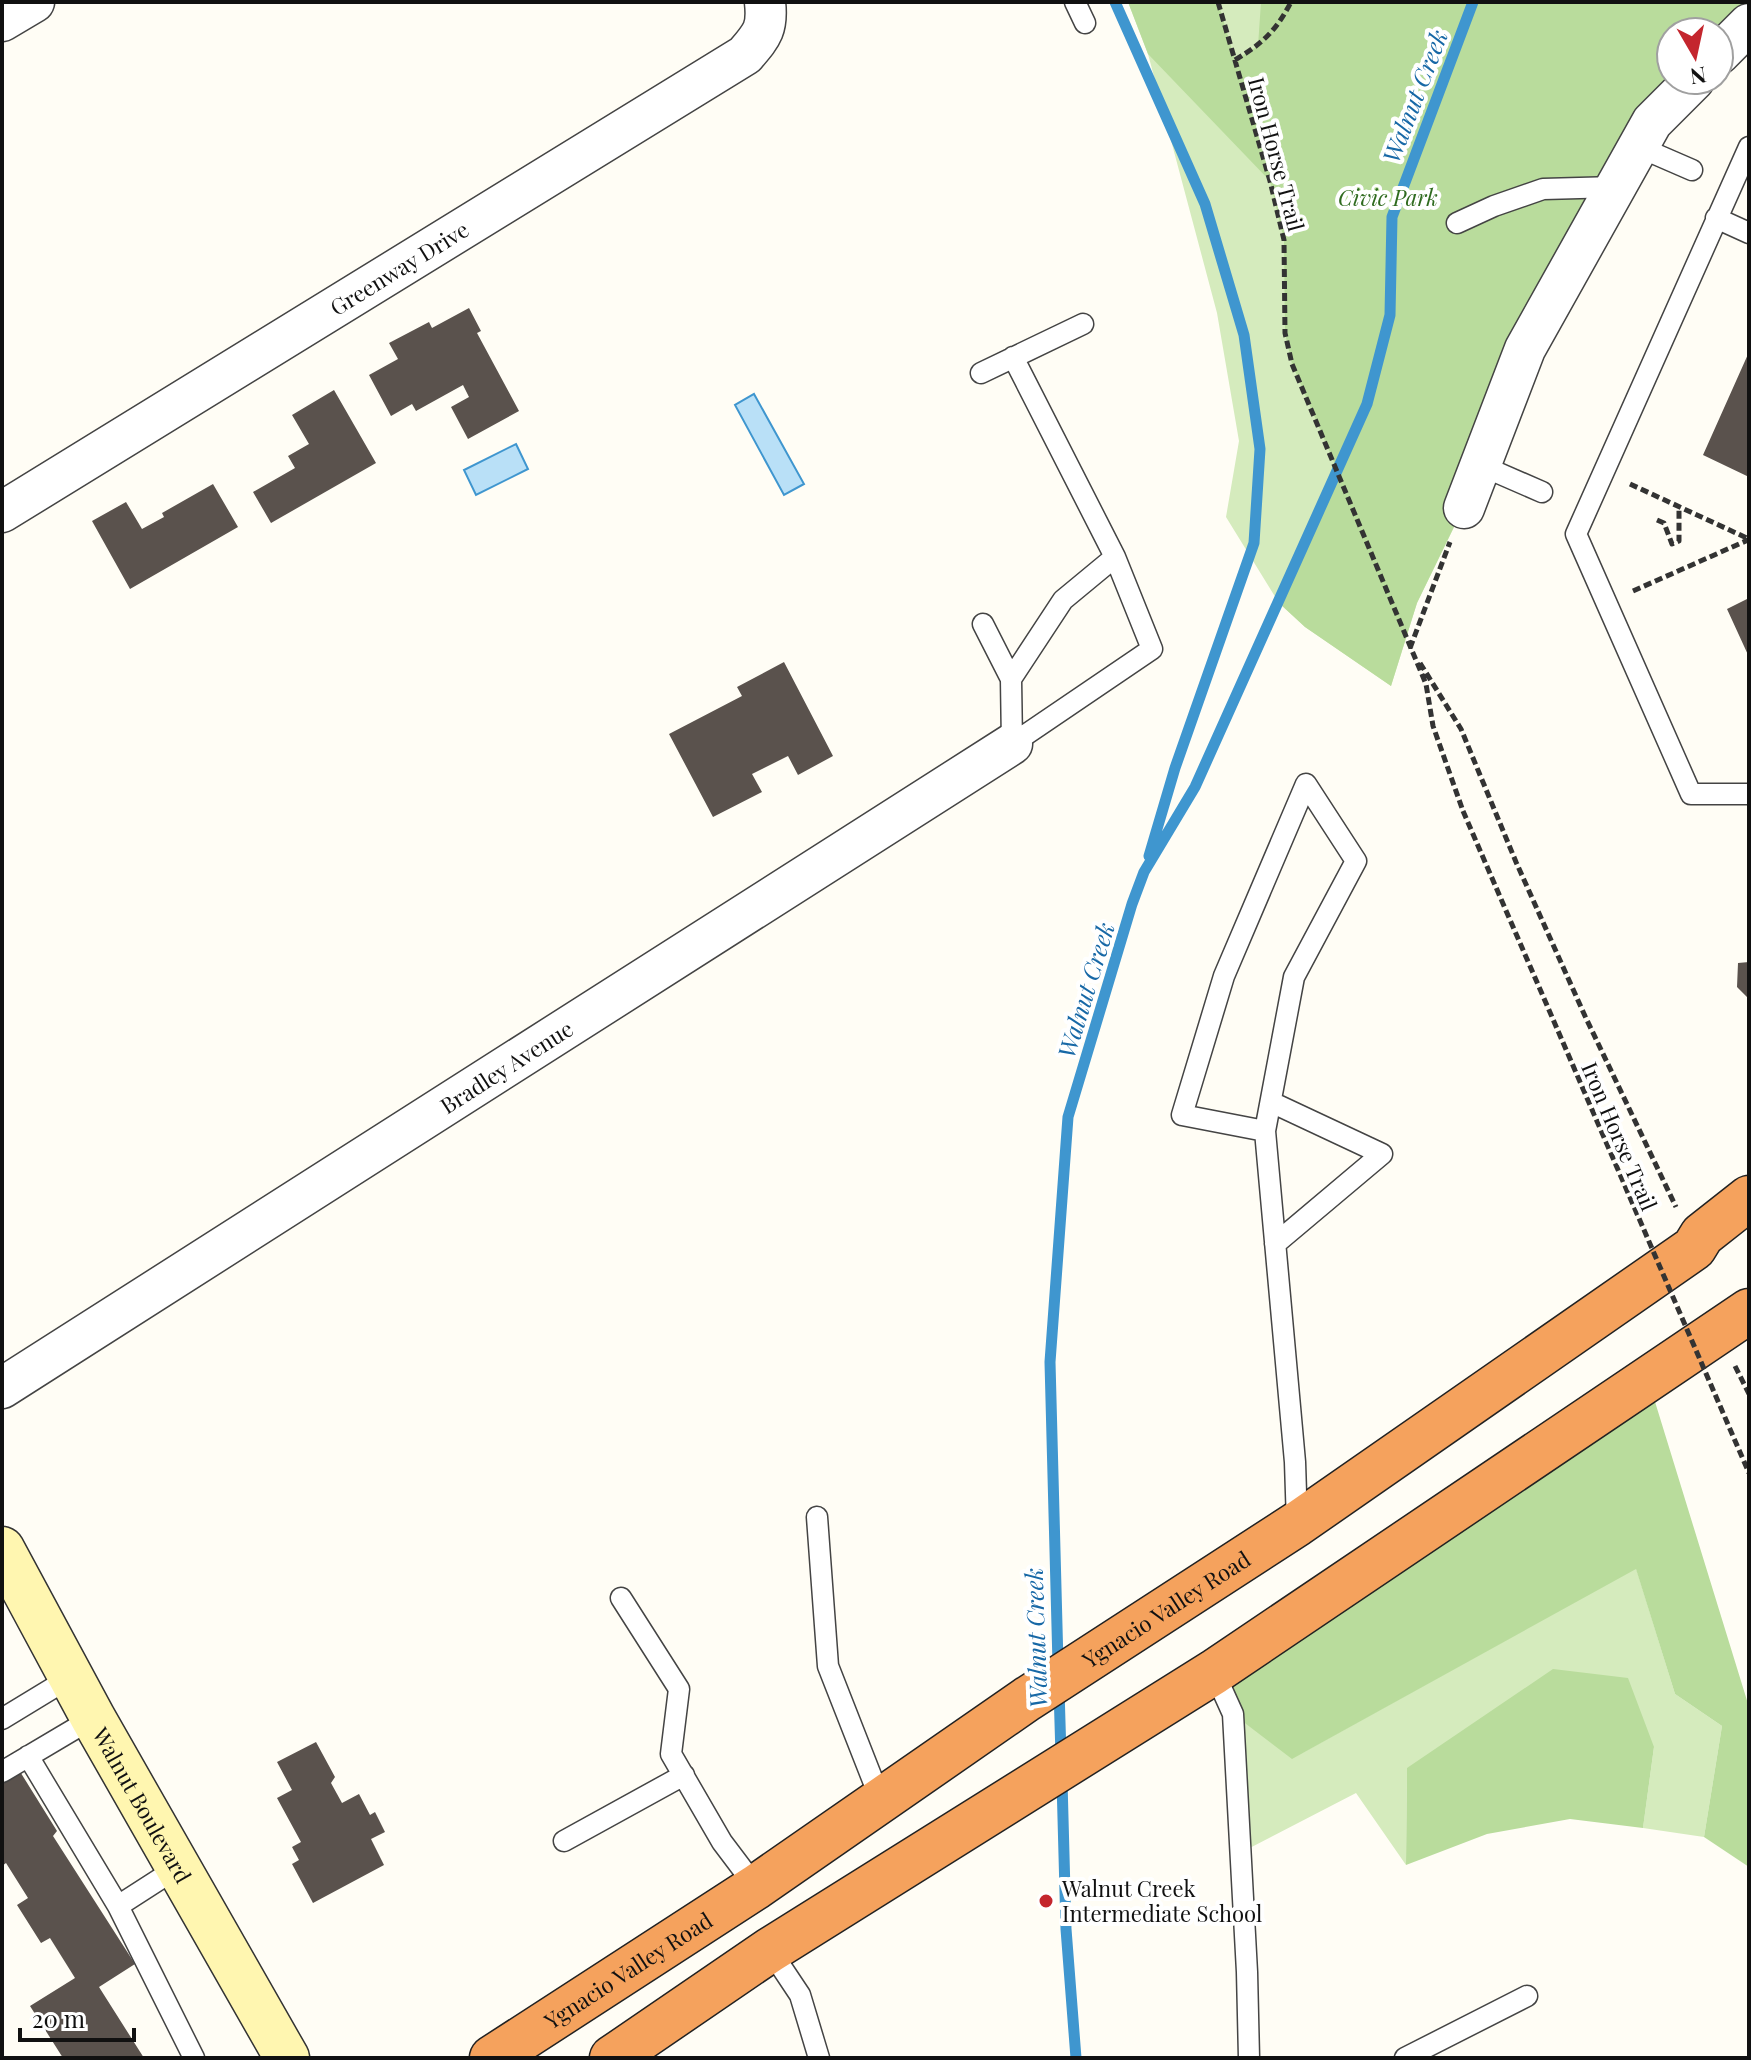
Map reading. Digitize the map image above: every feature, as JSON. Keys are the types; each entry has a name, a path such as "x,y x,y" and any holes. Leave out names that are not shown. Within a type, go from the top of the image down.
{"highway":[{"name":"Ygnacio Valley Road","path":"492,2058 756,1887 1027,1699 1297,1524 1694,1248 1702,1235 1749,1198"},
{"path":"612,2058 770,1950 1214,1672 1749,1311"}],"street":[{"path":"2,21 34,2"},
{"name":"Greenway Drive","path":"2,512 745,55 761,36 767,20 765,2"},
{"path":"1464,508 1525,349 1652,122 1678,96"},
{"name":"Bradley Avenue","path":"2,1388 1012,744"},
{"name":"Walnut Boulevard","path":"2,1549 93,1718 287,2058"}],"lane":[{"path":"1075,2 1085,23"},
{"path":"1639,147 1692,170"},
{"path":"1749,147 1576,534 1691,794 1749,794"},
{"path":"1457,223 1543,189 1616,187"},
{"path":"1716,218 1749,233"},
{"path":"981,373 1083,324"},
{"path":"1012,744 1152,649 1115,557 1013,357"},
{"path":"1480,465 1542,492"},
{"path":"1011,679 1063,600 1115,557"},
{"path":"983,624 1011,679 1012,744"},
{"path":"1265,1131 1182,1115 1224,976 1306,784 1356,861 1294,977 1265,1131 1295,1462 1297,1524"},
{"path":"1271,1102 1382,1154 1275,1244"},
{"path":"817,1517 828,1666 881,1801"},
{"path":"621,1598 679,1689 671,1754 722,1842 756,1887"},
{"path":"1214,1672 1233,1714 1249,2058"},
{"path":"2,1719 71,1677"},
{"path":"2,1772 93,1718"},
{"path":"28,1756 118,1906 194,2058"},
{"path":"564,1841 684,1775"},
{"path":"118,1906 177,1868"},
{"path":"770,1950 800,1995 819,2058"},
{"path":"1405,2058 1527,1996"}],"path":[{"name":"Iron Horse Trail","path":"1218,2 1284,240 1285,333 1292,364 1426,684 1433,726 1463,811 1749,1473"},
{"path":"1235,60 1258,46 1279,26 1291,2"},
{"path":"1604,472 1749,539"},
{"path":"1657,520 1664,523 1672,544 1679,541 1679,507"},
{"path":"1464,508 1409,646 1461,729 1585,1016 1694,1248"},
{"path":"1606,603 1749,539"}],"green space":[{"name":"Civic Park","path":"1128,2 1749,2 1735,16 1655,16 1655,96 1657,96 1652,122 1417,603 1391,686 1305,627 1279,603 1226,517 1239,441 1217,313 1148,54"},
{"name":"Civic Park","path":"1128,2 1218,2 1235,60 1258,46 1261,2 1749,2 1749,24 1735,28 1735,16 1655,16 1655,96 1663,96 1417,603 1391,686 1305,627 1279,603 1340,476 1292,364 1285,333 1284,240 1270,181 1148,54"},
{"path":"1648,1379 1749,1707 1749,1867 1704,1837 1722,1726 1675,1694 1636,1569 1292,1759 1233,1714 1214,1672"},
{"path":"1636,1568 1675,1694 1722,1726 1704,1837 1643,1828 1654,1747 1407,1768 1406,1865 1356,1793 1240,1853 1233,1714 1302,1753"},
{"path":"1553,1669 1628,1678 1654,1747 1643,1828 1570,1819 1487,1834 1406,1865 1407,1768"}],"water":[{"path":"754,394 804,484 784,495 735,405"},
{"path":"516,444 528,469 476,495 464,470"}],"building":[{"path":"469,308 481,331 477,333 519,411 468,439 451,407 469,397 463,385 416,411 412,404 391,416 369,375 398,359 389,343 429,322 432,328"},
{"path":"1749,352 1749,477 1703,455"},
{"path":"334,390 376,463 271,523 253,492 295,468 288,456 309,444 292,415"},
{"path":"213,484 238,527 130,589 92,521 126,502 142,529 164,517 162,513"},
{"path":"1749,598 1749,657 1727,609"},
{"path":"784,662 833,756 798,775 788,756 752,774 762,792 713,817 669,734 742,696 737,687"},
{"path":"1749,962 1749,999 1737,987 1738,963"},
{"path":"316,1742 335,1777 331,1783 342,1803 359,1794 370,1815 375,1812 385,1832 371,1839 384,1865 313,1903 292,1864 299,1860 292,1847 301,1842 277,1798 292,1790 277,1762"},
{"path":"19,1770 57,1831 53,1836 135,1964 99,1987 144,2058 63,2058 30,2006 75,1978 50,1938 41,1943 17,1905 28,1898 6,1863 2,1866 2,1780"}],"waterway":[{"path":"1115,2 1205,204 1244,335 1260,449 1254,543 1175,768 1149,856"},
{"name":"Walnut Creek","path":"1058,1664 1050,1362 1068,1117 1144,872 1195,787 1367,404 1390,315 1392,217 1473,2"},
{"name":"Walnut Creek","path":"1059,1689 1061,1756"},
{"name":"Walnut Creek","path":"1062,1781 1066,1929 1076,2058"}],"place":[{"name":"Walnut Creek Intermediate School","path":"1046,1901"}]}
